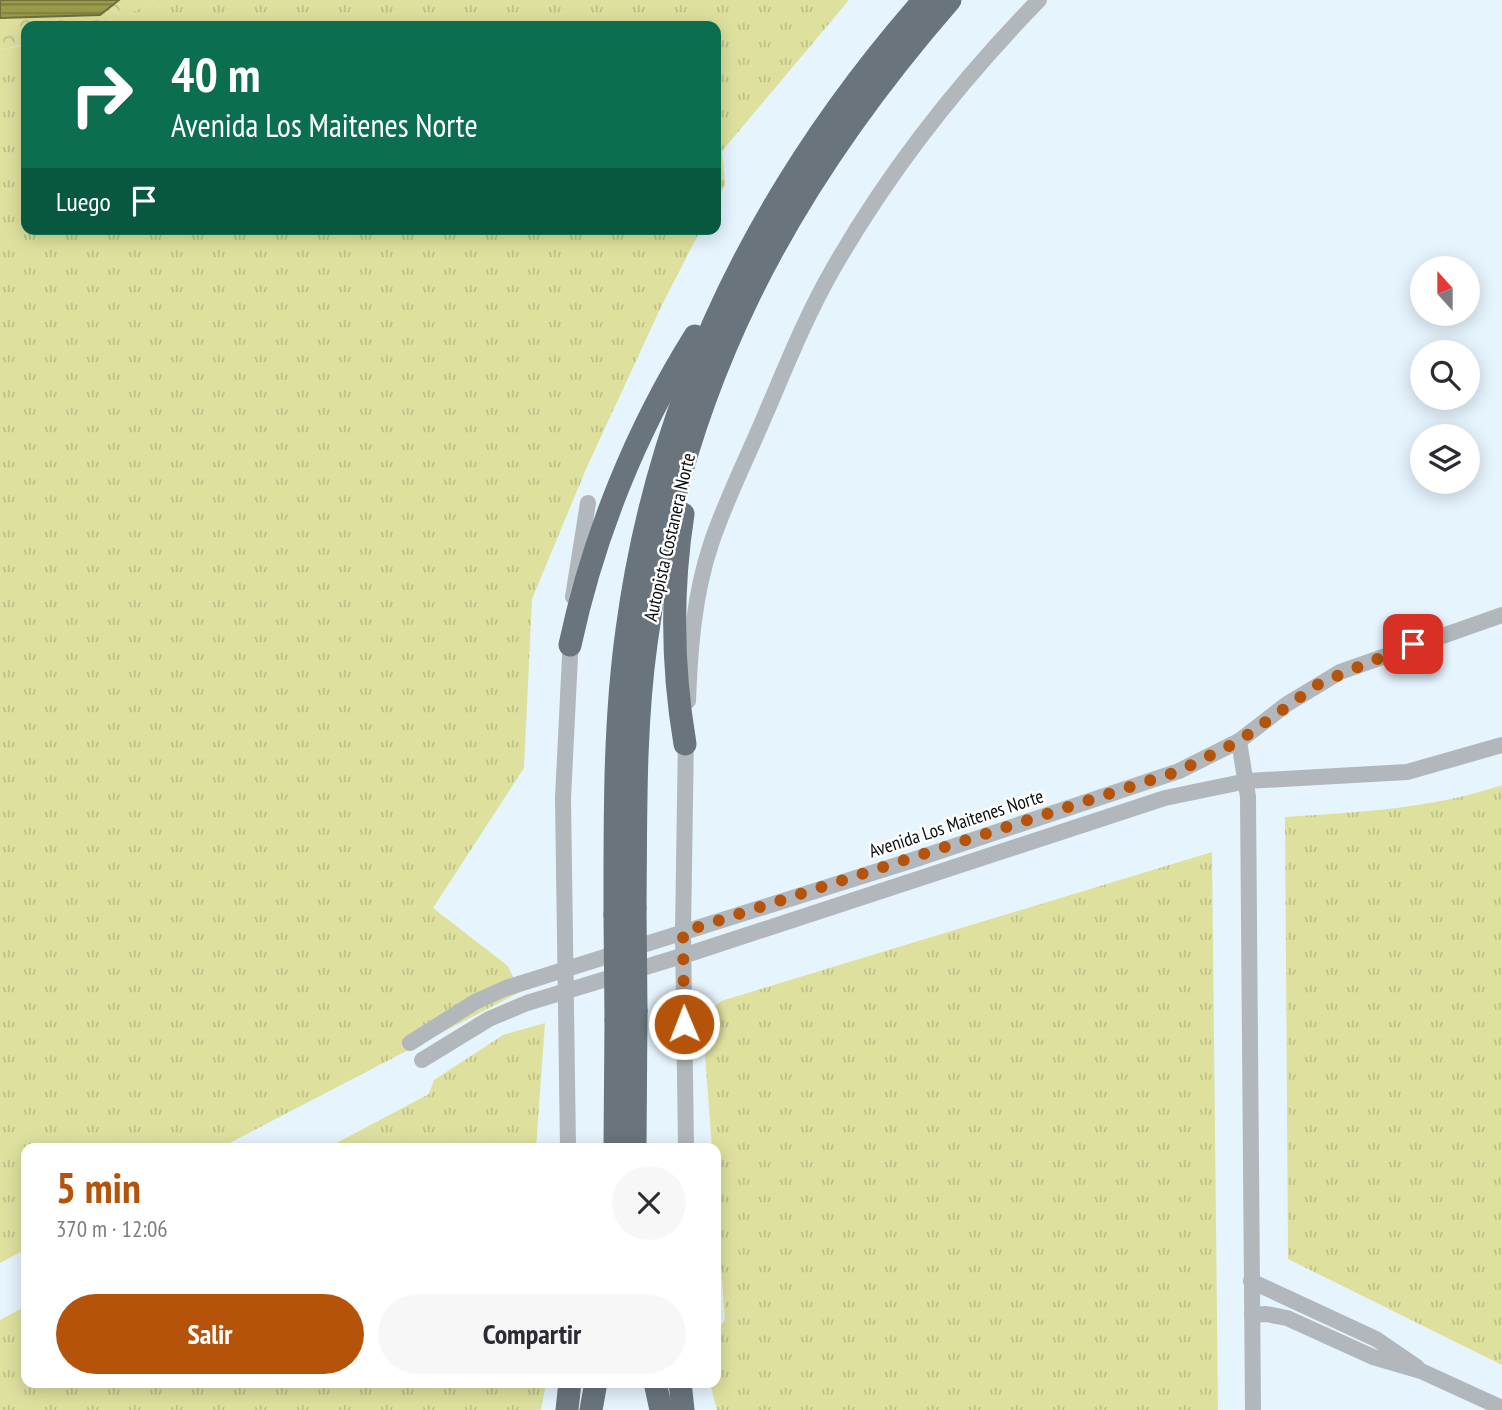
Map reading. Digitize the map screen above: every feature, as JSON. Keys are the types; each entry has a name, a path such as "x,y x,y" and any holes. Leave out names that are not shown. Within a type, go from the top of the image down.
{"highway":[{"name":"Autopista Costanera Norte","path":"635,1143 626,1016 618,725 627,630 636,573 653,498 678,412 732,281 772,206 814,139 858,79 924,0"},
{"name":"Autopista Costanera Norte","path":"625,911 649,618 679,479 718,362 774,246 833,147 895,64 950,0"},
{"path":"570,645 590,561 622,481 664,390 732,281"},
{"path":"685,744 675,657 675,584 685,499 718,362"},
{"name":"Autopista Costanera Norte","path":"615,1143 626,1016"},
{"path":"567,1410 569,1388"},
{"path":"591,1410 595,1388"},
{"path":"656,1388 661,1410"},
{"path":"681,1388 683,1410"}],"street":[{"path":"686,1143 683,956 685,744 694,619 711,544 809,317 865,214 900,163 981,61 1039,0"},
{"path":"569,1143 563,744 577,566 588,503"},
{"name":"Avenida Los Maitenes Norte","path":"410,1043 493,993 1179,771 1239,741 1287,704 1340,672 1502,615"},
{"path":"1239,741 1247,781 1253,1410"},
{"path":"422,1060 507,1010 683,956 1165,798 1247,781 1407,772 1502,745"},
{"path":"910,860 916,880"},
{"path":"1251,1281 1376,1339 1421,1371"},
{"path":"1252,1315 1266,1314 1287,1318 1373,1357 1421,1371 1502,1409"}],"green space":[{"path":"0,0 153,0 108,21 21,21 21,45 0,50"},
{"path":"154,0 849,0 722,151 725,184 721,192 721,21 110,21"},
{"path":"21,46 21,235 698,235 661,307 586,469 532,599 524,768 433,908 508,966 520,992 230,1143 21,1143 21,1252 0,1263 0,50"},
{"path":"1502,785 1502,1365 1288,1259 1285,817 1422,804"},
{"path":"1212,852 1218,1410 717,1410 711,1388 721,1388 721,1326 725,1319 721,1267 721,1143 712,1143 703,1030 708,1011 721,1001"},
{"path":"545,1023 536,1143 336,1143 429,1094 434,1080 503,1035"},
{"path":"21,1309 21,1388 545,1388 541,1410 0,1410 0,1320"}],"shaded area":[{"path":"0,0 119,0 100,15 0,18"}],"route":[{"path":"684,1024 683,932 1179,771 1239,741 1287,704 1340,672 1413,644"}]}
